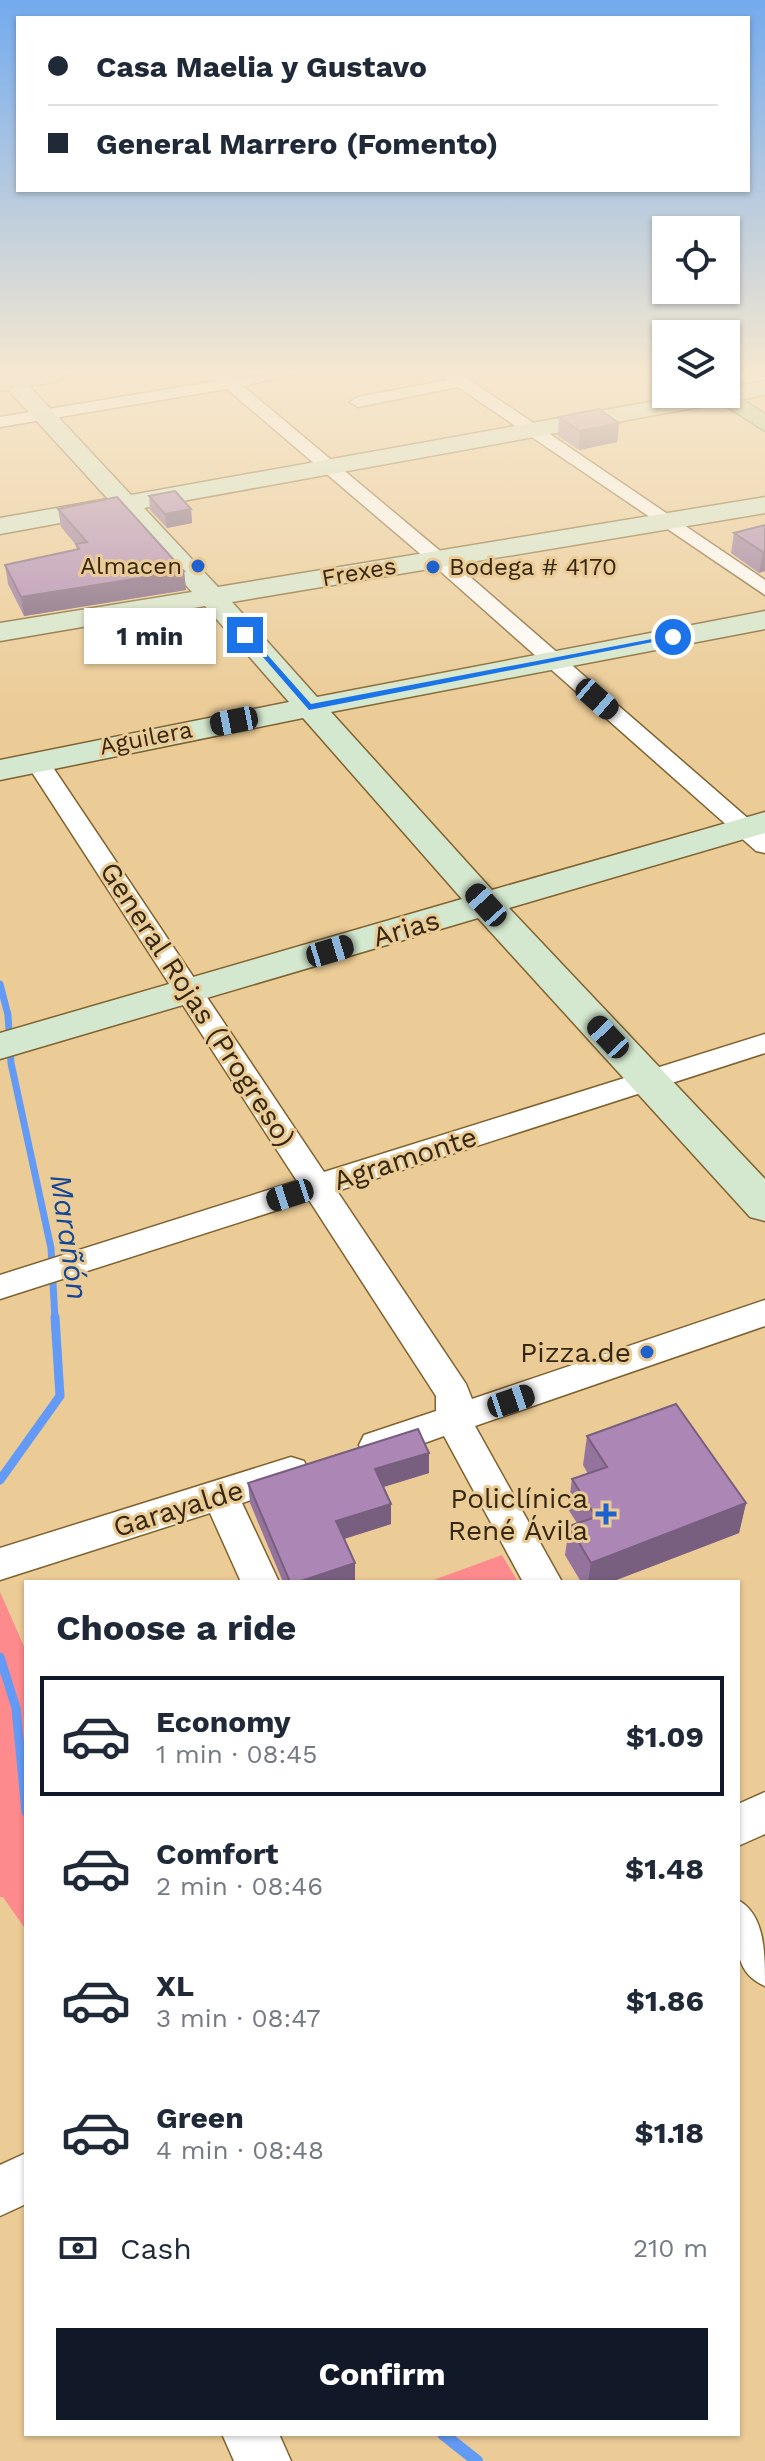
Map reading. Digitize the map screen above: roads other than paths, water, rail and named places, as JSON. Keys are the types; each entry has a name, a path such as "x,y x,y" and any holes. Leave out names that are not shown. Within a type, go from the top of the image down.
{"street":[{"path":"110,489 212,597 486,905 765,1206"},
{"path":"0,526 201,489"},
{"path":"354,489 551,660 758,832"},
{"path":"616,489 765,589"},
{"name":"Frexes","path":"0,632 765,505"},
{"name":"Aguilera","path":"0,770 36,760 765,620"},
{"name":"General Rojas (Progreso)","path":"36,760 454,1394 454,1421 542,1580"},
{"name":"Arias","path":"12,1042 486,905 758,832"},
{"name":"Agramonte","path":"0,1287 765,1043"},
{"name":"Garayalde","path":"0,1564 454,1421 765,1313"},
{"path":"220,1495 259,1580"},
{"path":"740,1824 765,1813"},
{"path":"740,1925 765,1963"},
{"path":"0,2191 24,2179"},
{"path":"250,2436 264,2461"}],"waterway":[{"name":"Marañón","path":"0,984 8,1015 11,1063 51,1248 55,1319"},
{"name":"Marañón","path":"0,1480 60,1396 55,1317"},
{"name":"Marañón","path":"0,1657 16,1708 24,1791"},
{"name":"Marañón","path":"446,2436 477,2461"}],"place":[{"name":"Almacen","path":"198,566"},
{"name":"Bodega # 4170","path":"433,567"},
{"name":"Pizza.de","path":"647,1352"},
{"name":"Policlínica René Ávila","path":"606,1514"}]}
